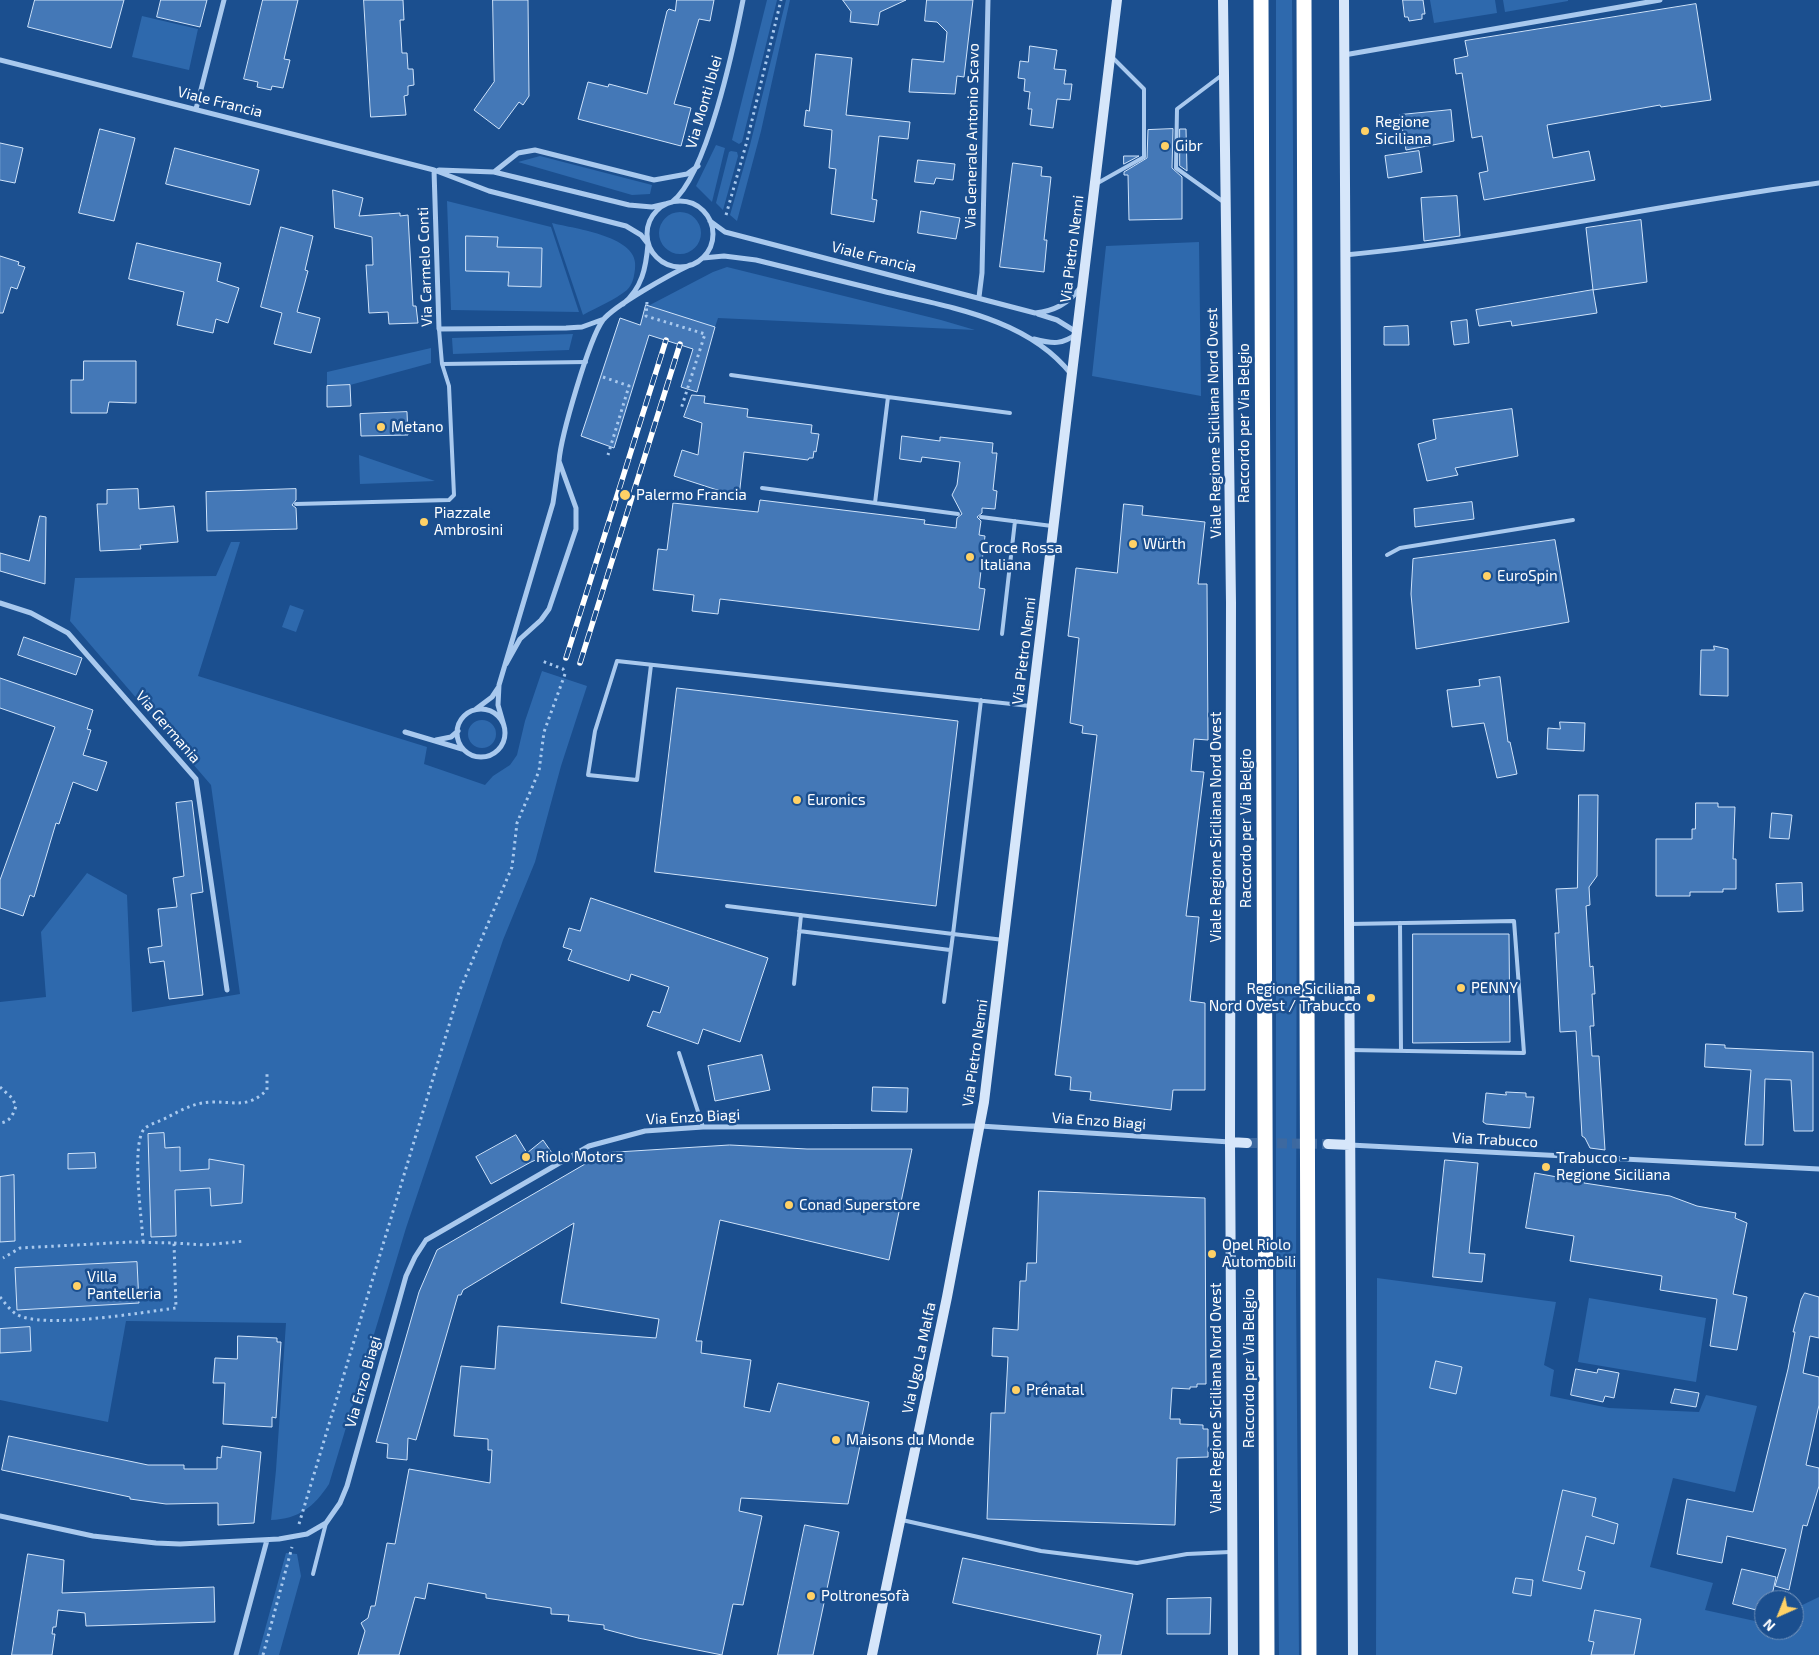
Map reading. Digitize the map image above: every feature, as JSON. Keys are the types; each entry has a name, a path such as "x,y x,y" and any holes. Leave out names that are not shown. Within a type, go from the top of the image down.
{"highway":[{"name":"Raccordo per Via Belgio","path":"1261,0 1268,1655"},
{"path":"1304,0 1309,1655"}],"street":[{"path":"196,109 224,0"},
{"name":"Via Monti Iblei","path":"672,202 687,186 698,166 710,132 743,0"},
{"name":"Via Generale Antonio Scavo","path":"979,297 982,274 988,0"},
{"name":"Via Pietro Nenni","path":"980,1126 1005,940 1117,0"},
{"name":"Viale Regione Siciliana Nord Ovest","path":"1223,0 1231,602 1230,1142 1233,1655"},
{"path":"1344,0 1344,255 1354,1655"},
{"path":"1344,55 1660,0"},
{"name":"Viale Francia","path":"0,60 434,170 489,191 626,226 641,235 648,244"},
{"path":"494,172 518,153 535,150 654,180 687,174 698,166"},
{"name":"Viale Francia","path":"434,170 494,172 629,205 652,207 665,204"},
{"name":"Via Carmelo Conti","path":"434,170 440,330"},
{"path":"1344,255 1428,246 1733,194 1819,182"},
{"path":"440,330 566,328 593,324 604,319 635,293 640,282 648,244 647,229 653,214 665,204 672,202 682,201 698,207 710,221 712,228 711,244 703,258 623,304"},
{"name":"Viale Francia","path":"710,221 725,232 1035,313 1057,320 1078,333 1067,341 1059,343 1029,338"},
{"path":"648,244 653,253 665,264 673,266 690,265"},
{"name":"Viale Francia","path":"703,258 738,257 959,310 1029,338 1054,354 1072,376"},
{"path":"1035,313 1052,311 1064,304 1084,284"},
{"path":"405,732 454,745 480,756 494,753 504,741 504,726 498,705 499,685 553,503 564,431 597,329 604,319"},
{"path":"506,664 520,639 541,620 549,609 576,529 576,508 559,461"},
{"name":"Via Germania","path":"0,604 31,613 68,633 196,779 227,990"},
{"path":"466,750 459,741 458,731 462,719 488,701 499,685"},
{"path":"473,711 488,710 495,714 504,726"},
{"path":"427,739 446,739 458,731"},
{"name":"Via Enzo Biagi","path":"326,1523 340,1503 347,1486 406,1276 426,1240 589,1146 645,1131 703,1126 980,1126 1230,1142"},
{"name":"Via Ugo La Malfa","path":"872,1655 947,1298 980,1126"},
{"path":"1230,1142 1247,1143"},
{"path":"1328,1144 1350,1145"},
{"name":"Via Trabucco","path":"1350,1145 1819,1169"},
{"path":"0,1516 93,1536 180,1544 267,1540 296,1536 307,1534 326,1523"},
{"path":"236,1655 267,1540"}],"lane":[{"path":"1095,184 1144,157 1144,89 1110,55"},
{"path":"1224,74 1177,109 1176,168 1226,204"},
{"name":"Via Carmelo Conti","path":"296,504 441,502 452,498 454,495 449,386 442,364 440,330"},
{"path":"442,364 586,362"},
{"path":"731,375 1010,414"},
{"path":"875,503 888,397"},
{"path":"762,488 958,514"},
{"path":"981,517 1054,526"},
{"path":"1387,556 1400,548 1573,520"},
{"path":"1002,634 1015,522"},
{"path":"651,665 638,780 588,775 595,732 617,661 1033,706"},
{"path":"944,1002 981,700"},
{"path":"728,906 1005,940"},
{"path":"794,984 801,915"},
{"path":"1350,924 1514,921 1524,1053 1350,1050"},
{"path":"1400,924 1401,1051"},
{"path":"799,931 950,950"},
{"path":"679,1053 703,1126"},
{"path":"900,1519 1041,1552 1137,1563 1187,1554 1232,1552"},
{"path":"313,1574 326,1523"}],"path":[{"path":"726,215 747,141 782,0"},
{"path":"648,301 646,316 705,334 681,409"},
{"path":"603,377 630,386 608,455"},
{"path":"262,1655 459,992 468,966 509,874 518,817 539,771 546,725 565,674 563,669 542,661"},
{"path":"143,1242 138,1166 139,1138 146,1127 195,1103 239,1104 256,1100 267,1090 267,1074"},
{"path":"0,1087 12,1098 16,1106 13,1115 5,1123 0,1124"},
{"path":"3,1258 20,1248 143,1242 205,1245 245,1241"},
{"path":"0,1298 16,1314 25,1318 45,1320 83,1319 176,1308 174,1243"}],"shaded area":[{"path":"767,0 777,0 742,142 739,144 732,140"},
{"path":"786,0 790,0 761,131 737,221 730,215 750,145"},
{"path":"1276,0 1292,0 1297,760 1296,1289 1299,1655 1279,1655 1276,1379"},
{"path":"1430,0 1495,0 1497,13 1434,23"},
{"path":"1503,0 1568,0 1568,1 1505,12"},
{"path":"142,16 198,29 189,70 132,57"},
{"path":"716,145 725,148 712,202 696,186"},
{"path":"729,152 737,152 738,156 723,210 716,203"},
{"path":"540,156 652,185 650,194 632,195 518,162"},
{"path":"447,201 551,227 579,312 451,310"},
{"path":"676,212 684,212 695,218 701,233 695,248 684,254 676,254 665,248 659,237 659,229 665,218"},
{"path":"552,223 590,231 617,242 628,249 634,258 635,269 629,288 617,297 583,315"},
{"path":"1199,242 1201,396 1092,376 1106,246"},
{"path":"727,267 975,330 718,318 715,327 648,306 713,272"},
{"path":"573,334 569,350 453,354 452,338"},
{"path":"431,348 431,363 350,385 327,386 327,372"},
{"path":"359,455 435,481 360,484"},
{"path":"231,542 240,542 198,676 427,747 424,764 485,785 493,776 510,765 517,755 525,721 542,671 587,686 561,766 535,862 503,940 406,1228 329,1484 318,1499 305,1510 290,1517 271,1520 286,1323 126,1321 108,1422 0,1400 0,1002 46,997 41,932 87,873 127,895 132,1012 240,994 211,785 70,621 75,578 216,576"},
{"path":"290,605 304,610 296,632 282,627"},
{"path":"482,720 492,724 496,734 492,744 482,748 472,744 468,734 472,724"},
{"path":"1377,1278 1556,1302 1544,1365 1554,1370 1550,1396 1609,1408 1699,1412 1706,1395 1757,1406 1735,1492 1673,1478 1650,1567 1713,1583 1705,1610 1754,1621 1754,1640 1804,1640 1804,1604 1819,1597 1819,1655 1376,1655"},
{"path":"1589,1298 1706,1318 1696,1382 1578,1362"},
{"path":"286,1553 297,1554 301,1576 279,1655 258,1655"}],"building":[{"path":"35,0 124,0 111,48 28,27"},
{"path":"161,0 207,0 200,27 157,17"},
{"path":"263,0 298,0 284,59 290,60 283,88 272,86 271,90 257,87 258,82 244,79"},
{"path":"364,0 403,0 404,20 400,20 402,53 407,53 408,69 413,69 414,85 408,86 408,95 404,96 406,115 371,117"},
{"path":"493,0 528,0 529,96 523,105 519,102 499,129 474,110 494,82"},
{"path":"677,0 714,0 710,21 699,19 674,104 691,108 681,146 578,119 588,82 608,87 609,84 647,94 667,11 669,9 675,11"},
{"path":"843,0 906,0 880,12 878,25 850,22 851,12"},
{"path":"927,0 973,0 964,77 957,76 955,94 909,92 912,59 944,62 947,32 937,22 925,21"},
{"path":"1403,0 1423,0 1425,14 1422,14 1422,19 1409,21 1408,17 1405,17"},
{"path":"1696,4 1711,100 1661,107 1660,105 1547,125 1553,158 1589,151 1595,180 1484,200 1479,173 1488,171 1482,136 1472,138 1462,73 1456,74 1454,59 1468,56 1465,41"},
{"path":"1030,46 1057,50 1054,69 1066,70 1064,84 1072,84 1070,100 1057,99 1053,128 1030,125 1032,109 1028,109 1030,92 1024,91 1025,79 1018,78 1020,61 1028,62"},
{"path":"816,54 852,58 846,115 910,122 908,139 879,136 872,199 877,200 874,222 831,214 836,169 829,168 832,130 804,126 806,110 809,111"},
{"path":"1451,110 1454,141 1406,150 1400,115"},
{"path":"100,129 135,138 114,221 79,213"},
{"path":"1173,129 1172,168 1182,177 1182,219 1129,220 1128,175 1124,175 1124,172 1147,158 1148,130"},
{"path":"1180,129 1186,129 1187,171 1180,166"},
{"path":"0,143 23,148 15,183 0,180"},
{"path":"175,148 259,170 250,205 166,184"},
{"path":"1419,151 1422,172 1388,178 1385,156"},
{"path":"1124,156 1139,156 1124,164"},
{"path":"918,160 955,164 953,180 936,178 934,184 915,182"},
{"path":"1013,163 1042,167 1041,176 1051,177 1044,240 1047,240 1044,272 1000,267"},
{"path":"333,190 363,198 359,216 400,213 400,216 408,215 413,306 416,306 418,323 389,324 388,312 369,313 366,265 373,265 372,237 335,228"},
{"path":"1457,196 1460,236 1424,241 1421,198"},
{"path":"921,211 960,218 956,239 918,233"},
{"path":"1641,220 1647,282 1593,290 1586,228"},
{"path":"281,227 313,236 305,270 308,271 297,312 320,318 311,353 274,344 282,313 261,307"},
{"path":"466,236 498,237 497,247 542,248 541,287 508,286 509,272 466,271"},
{"path":"137,243 221,263 217,281 239,288 228,323 216,319 213,333 177,325 184,292 129,279"},
{"path":"0,256 19,262 18,265 25,267 17,289 11,287 3,313 0,313"},
{"path":"1593,290 1597,313 1512,326 1511,321 1479,326 1476,310"},
{"path":"646,305 715,327 697,392 681,387 693,349 649,335 614,448 581,436 620,318 640,325"},
{"path":"1467,320 1469,343 1454,345 1451,322"},
{"path":"1408,326 1409,345 1384,345 1384,327"},
{"path":"84,361 136,361 136,403 109,402 107,413 71,413 71,380 83,380"},
{"path":"350,385 351,406 327,407 327,386"},
{"path":"692,395 705,396 704,403 748,409 747,417 812,425 811,433 819,434 816,452 814,451 813,458 808,460 744,452 739,497 674,476 682,450 698,455 702,423 684,417"},
{"path":"1512,409 1518,456 1455,468 1458,475 1427,481 1418,444 1436,439 1433,420"},
{"path":"407,412 408,435 361,436 360,414"},
{"path":"902,436 940,441 940,437 993,443 992,453 997,453 993,490 997,491 995,509 982,508 982,513 977,517 981,521 979,535 985,536 979,588 985,589 979,630 720,599 718,614 692,611 694,595 653,590 658,549 667,550 673,503 758,512 760,500 925,520 924,524 956,528 957,518 962,514 952,495 957,485 960,462 922,457 921,462 900,459"},
{"path":"138,489 139,509 174,506 178,542 140,545 141,549 100,551 97,504 107,504 107,490"},
{"path":"296,489 296,500 292,505 296,508 297,529 207,531 206,492"},
{"path":"1472,502 1474,519 1415,527 1414,509"},
{"path":"1124,504 1143,506 1142,515 1205,522 1198,584 1207,584 1208,740 1194,739 1191,771 1204,772 1186,916 1199,917 1190,1001 1205,1003 1205,1090 1173,1090 1171,1110 1090,1100 1091,1092 1070,1090 1071,1077 1055,1075 1097,735 1082,733 1083,726 1070,723 1079,638 1068,636 1076,568 1117,573"},
{"path":"40,516 46,517 45,584 0,571 0,553 29,561"},
{"name":"EuroSpin","path":"1555,540 1569,622 1416,649 1411,594 1413,559"},
{"path":"24,637 82,658 76,675 18,655"},
{"path":"1714,646 1728,649 1728,696 1700,695 1701,650 1714,650"},
{"path":"1500,677 1508,742 1510,742 1517,774 1497,778 1484,723 1452,727 1447,690 1480,686 1479,680"},
{"path":"0,678 93,710 87,729 91,730 83,755 107,762 97,791 73,782 59,824 56,823 34,897 30,895 23,916 0,908 0,880 55,727 0,708"},
{"path":"677,688 958,721 936,906 655,872"},
{"path":"1560,722 1585,723 1584,751 1547,749 1548,728 1560,729"},
{"path":"1579,795 1598,795 1597,876 1589,887 1590,905 1586,906 1590,967 1593,966 1595,994 1592,994 1594,1026 1590,1026 1592,1056 1599,1056 1605,1150 1590,1148 1582,1136 1576,1031 1560,1032 1555,933 1559,933 1556,889 1577,888"},
{"path":"192,801 203,892 191,894 203,995 169,999 164,961 150,963 148,948 162,946 158,909 177,907 173,878 184,876 176,803"},
{"path":"1696,803 1718,803 1718,807 1735,807 1733,859 1736,859 1736,889 1723,889 1723,892 1690,892 1690,896 1656,896 1656,839 1692,839 1692,829 1695,829"},
{"path":"1772,813 1792,815 1789,839 1770,838"},
{"path":"1802,883 1803,911 1778,912 1776,884"},
{"path":"591,898 768,958 740,1042 703,1029 698,1044 647,1026 653,1011 660,1013 669,987 631,974 629,981 568,960 572,950 563,947 569,928 580,931"},
{"name":"PENNY","path":"1413,934 1509,934 1510,1042 1413,1043"},
{"path":"1706,1044 1725,1045 1725,1048 1813,1052 1813,1131 1794,1131 1791,1080 1765,1079 1763,1145 1745,1145 1751,1070 1705,1067"},
{"path":"762,1055 770,1090 715,1101 708,1066"},
{"path":"873,1087 908,1088 907,1112 872,1111"},
{"path":"1506,1092 1526,1093 1526,1097 1534,1097 1530,1128 1486,1124 1483,1122 1486,1093 1506,1095"},
{"path":"164,1133 165,1148 180,1147 180,1171 209,1169 209,1159 244,1165 242,1203 211,1206 210,1188 175,1190 176,1236 151,1237 148,1134"},
{"path":"516,1135 527,1153 543,1140 552,1153 491,1184 476,1157"},
{"path":"730,1145 807,1149 912,1149 889,1260 720,1220 696,1341 702,1341 701,1353 751,1360 744,1407 770,1412 778,1383 869,1402 848,1504 741,1498 739,1511 762,1516 743,1605 733,1604 722,1655 638,1638 604,1629 604,1625 568,1621 569,1615 551,1614 551,1608 486,1598 486,1594 428,1583 425,1599 415,1597 399,1655 358,1655 365,1631 361,1623 368,1618 371,1606 375,1606 387,1543 395,1544 409,1469 490,1483 492,1450 488,1450 488,1439 454,1436 461,1366 495,1369 498,1326 656,1338 659,1319 561,1303 574,1223 463,1290 461,1295 458,1295 416,1440 408,1438 407,1460 387,1458 388,1444 376,1442 419,1292 437,1250 604,1153"},
{"path":"95,1153 96,1168 68,1169 68,1154"},
{"path":"1445,1160 1478,1163 1469,1253 1485,1254 1482,1282 1433,1277"},
{"path":"1535,1173 1584,1183 1670,1196 1697,1206 1736,1213 1735,1218 1747,1223 1733,1294 1747,1297 1737,1350 1710,1346 1717,1299 1660,1290 1662,1276 1570,1261 1574,1236 1526,1228"},
{"path":"14,1175 15,1241 0,1242 0,1177"},
{"path":"1039,1191 1205,1198 1206,1384 1197,1384 1197,1387 1190,1387 1190,1389 1172,1388 1170,1419 1180,1419 1180,1424 1203,1425 1203,1429 1208,1429 1208,1457 1177,1458 1175,1525 987,1519 991,1413 1005,1413 1008,1357 992,1356 993,1328 1018,1330 1020,1281 1026,1281 1027,1263 1036,1263"},
{"name":"Villa Pantelleria","path":"137,1262 139,1303 17,1310 15,1268"},
{"path":"1805,1293 1819,1297 1819,1338 1810,1336 1803,1373 1819,1377 1819,1405 1806,1465 1819,1468 1819,1486 1807,1526 1803,1525 1789,1590 1775,1586 1786,1549 1727,1536 1722,1563 1677,1554 1687,1499 1753,1512 1788,1369 1795,1332 1793,1332 1801,1300"},
{"path":"30,1327 31,1351 0,1353 0,1329"},
{"path":"238,1336 277,1338 277,1342 281,1342 276,1418 272,1417 272,1427 223,1424 225,1383 213,1383 215,1358 237,1359"},
{"path":"1436,1361 1462,1367 1456,1394 1430,1388"},
{"path":"1576,1369 1597,1373 1598,1369 1619,1373 1614,1398 1605,1396 1603,1402 1571,1395"},
{"path":"1675,1389 1699,1393 1696,1407 1671,1403"},
{"path":"9,1436 148,1465 184,1465 184,1469 217,1469 217,1457 221,1458 222,1446 261,1452 254,1523 218,1525 218,1503 166,1504 130,1499 130,1497 2,1470"},
{"path":"1563,1490 1596,1498 1592,1516 1618,1524 1614,1544 1586,1536 1578,1570 1585,1572 1581,1589 1543,1581"},
{"path":"805,1525 839,1532 813,1655 778,1655"},
{"path":"28,1554 64,1560 62,1593 214,1587 215,1622 86,1626 85,1613 58,1610 56,1627 53,1627 52,1634 55,1634 52,1655 12,1655"},
{"path":"963,1558 1133,1594 1121,1655 1097,1655 1101,1635 953,1603"},
{"path":"1742,1569 1776,1577 1773,1590 1754,1590 1754,1609 1733,1604"},
{"path":"1516,1578 1533,1580 1531,1596 1513,1593"},
{"path":"1211,1598 1210,1634 1167,1634 1167,1599"},
{"path":"1595,1610 1641,1619 1634,1655 1591,1655 1594,1642 1589,1641"}],"tunnel":[{"path":"1247,1143 1328,1144"}],"railway":[{"path":"566,658 666,340"},
{"path":"580,663 680,344"}],"place":[{"name":"Regione Siciliana","path":"1365,131"},
{"name":"Gibr","path":"1165,146"},
{"name":"Metano","path":"381,427"},
{"name":"Palermo Francia","path":"625,495"},
{"name":"Piazzale Ambrosini","path":"424,522"},
{"name":"Würth","path":"1133,544"},
{"name":"Croce Rossa Italiana","path":"970,557"},
{"name":"EuroSpin","path":"1487,576"},
{"name":"Euronics","path":"797,800"},
{"name":"PENNY","path":"1461,988"},
{"name":"Regione Siciliana Nord Ovest / Trabucco","path":"1371,998"},
{"name":"Riolo Motors","path":"526,1157"},
{"name":"Trabucco - Regione Siciliana","path":"1546,1167"},
{"name":"Conad Superstore","path":"789,1205"},
{"name":"Opel Riolo Automobili","path":"1212,1254"},
{"name":"Villa Pantelleria","path":"77,1286"},
{"name":"Prénatal","path":"1016,1390"},
{"name":"Maisons du Monde","path":"836,1440"},
{"name":"Poltronesofà","path":"811,1596"}]}
